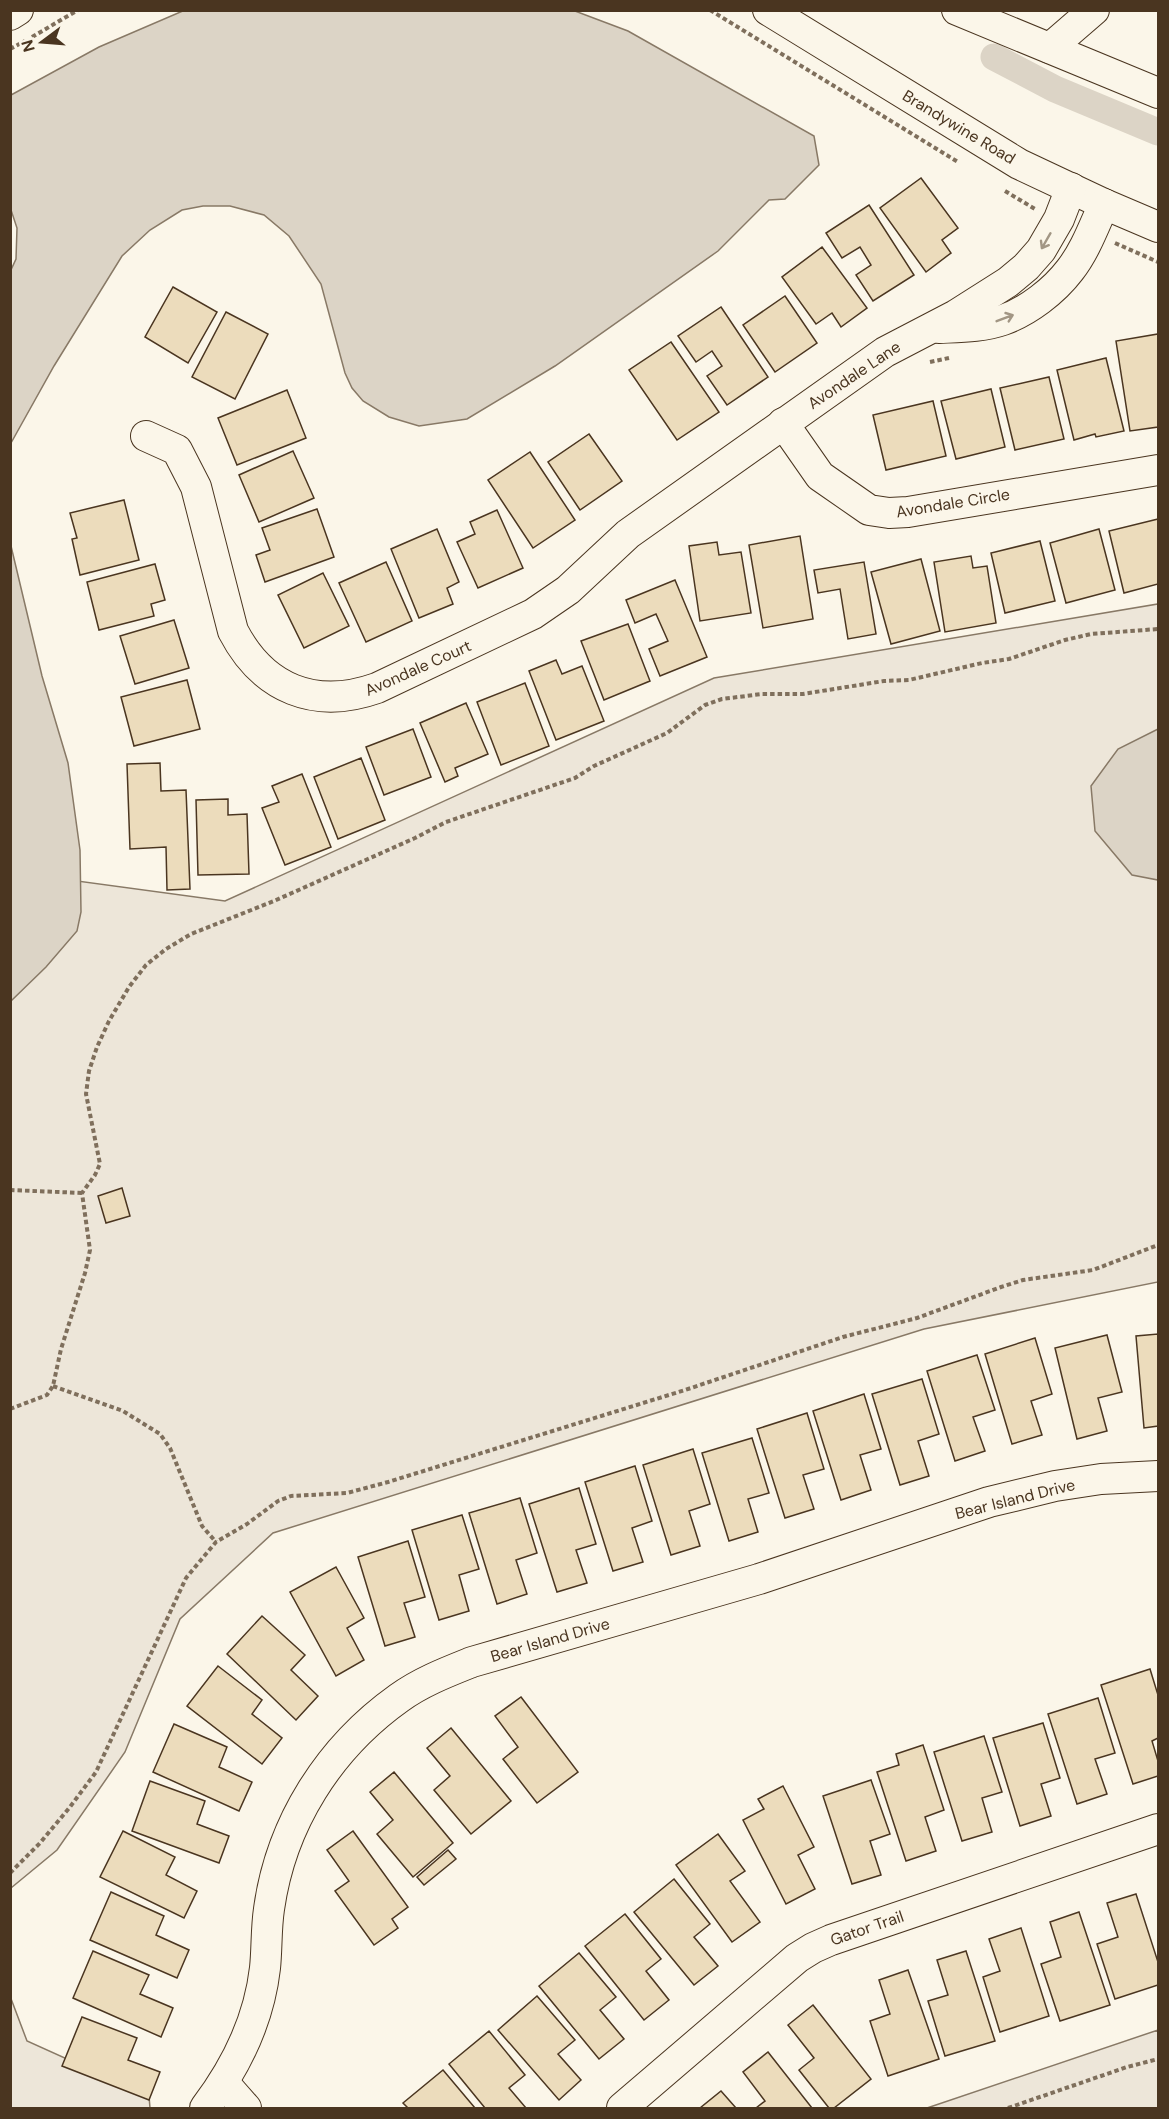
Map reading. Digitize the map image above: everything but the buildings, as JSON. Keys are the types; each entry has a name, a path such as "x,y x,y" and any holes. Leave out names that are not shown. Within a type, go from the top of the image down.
{"street":[{"path":"10,15 18,10"},
{"name":"Brandywine Road","path":"768,10 1019,164 1104,204 1158,226"},
{"path":"957,10 1158,93"},
{"path":"1050,48 1094,10"},
{"name":"Avondale Lane","path":"783,423 885,352 956,315 1008,282 1026,267 1047,239 1059,219 1071,188"},
{"name":"Avondale Lane","path":"927,329 984,325 1004,320 1027,308 1050,291 1070,270 1104,204"},
{"name":"Avondale Court","path":"146,436 177,450 196,487 233,631 253,663 284,686 321,697 340,697 377,688 533,614 568,590 628,534 783,423"},
{"name":"Avondale Circle","path":"783,423 820,476 869,510 890,513 1158,470"},
{"name":"Bear Island Drive","path":"205,2109 224,2083 243,2048 257,2010 265,1970 269,1909 278,1867 292,1827 312,1789 351,1738 400,1697 438,1676 472,1662 759,1579 989,1502 1055,1486 1101,1479 1158,1476"},
{"name":"Gator Trail","path":"622,2109 797,1958 813,1948 1158,1829"},
{"path":"224,2083 246,2109"}],"path":[{"path":"10,49 78,10"},
{"path":"710,10 965,167"},
{"path":"1004,190 1033,208"},
{"path":"926,363 957,356"},
{"path":"10,1409 47,1395 53,1386 63,1339 85,1273 90,1250 82,1193 100,1164 86,1094 89,1071 97,1047 129,987 146,965 166,949 191,934 274,901 446,822 575,778 594,766 668,733 705,705 722,699 762,694 804,694 884,681 918,679 982,663 1009,659 1065,640 1091,634 1158,629"},
{"path":"10,1190 82,1193"},
{"path":"10,1873 63,1816 96,1772 186,1578 216,1542 246,1524 278,1500 291,1496 347,1493 388,1482 674,1394 843,1337 917,1318 1001,1287 1023,1281 1093,1270 1158,1245"},
{"path":"53,1386 123,1411 160,1434 170,1448 202,1526 216,1542"},
{"path":"1008,2109 1033,2098 1158,2058"}],"shaded area":[{"path":"185,10 575,11 628,31 814,136 819,165 785,199 769,200 718,251 555,366 467,419 419,426 389,417 363,401 352,388 345,373 321,284 289,236 264,215 230,206 203,206 182,210 150,230 122,256 54,366 11,443 10,272 16,259 17,228 10,207 11,95 99,47"},
{"path":"11,546 42,676 68,763 80,850 81,912 77,931 46,967 11,1001"},
{"path":"1158,604 1158,1282 924,1329 273,1533 180,1619 125,1752 57,1850 11,1888 11,872 225,901 714,678"},
{"path":"1158,729 1158,880 1132,875 1095,831 1091,786 1118,749"},
{"path":"10,1996 27,2041 149,2096 150,2108 11,2108"},
{"path":"1158,2030 1158,2108 927,2108"}],"waterway":[{"path":"994,57 1055,89 1158,132"}]}
